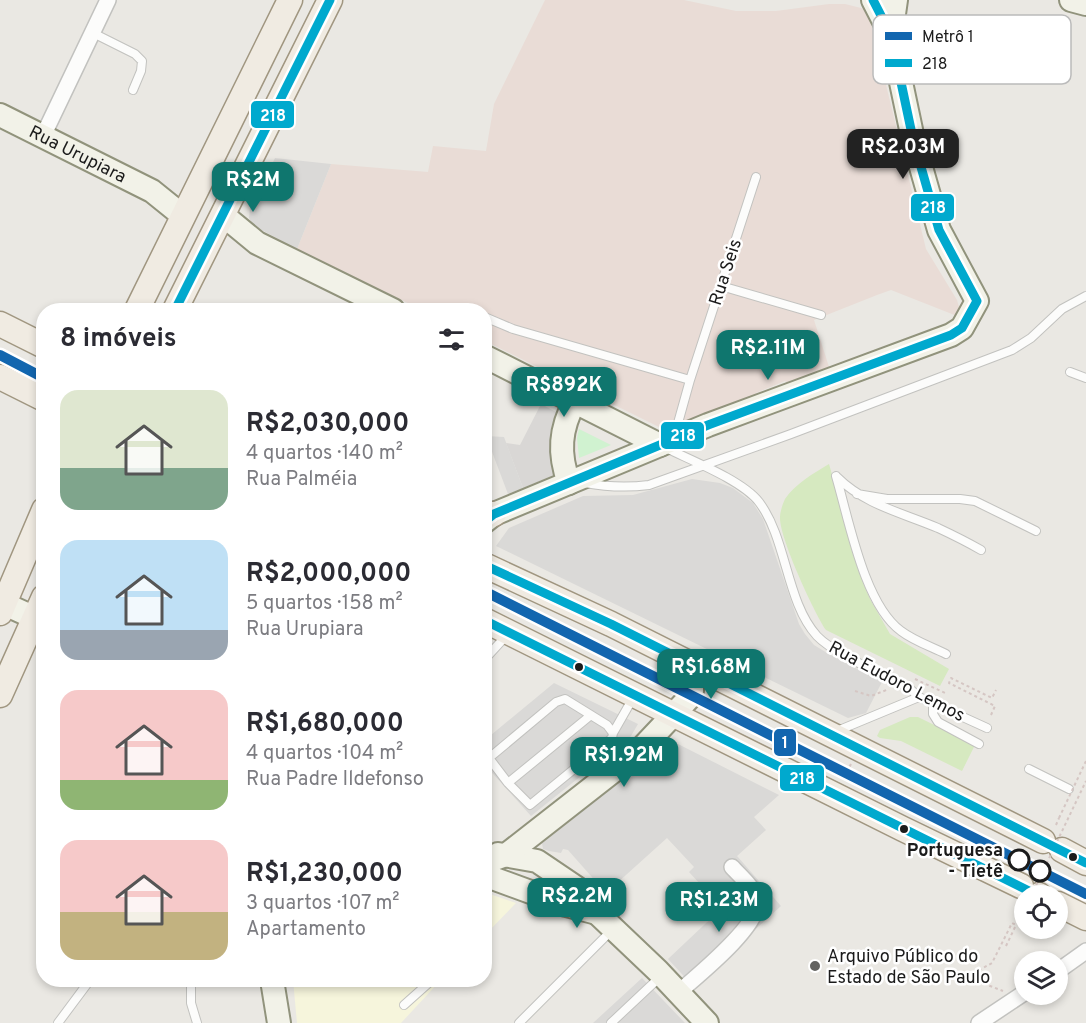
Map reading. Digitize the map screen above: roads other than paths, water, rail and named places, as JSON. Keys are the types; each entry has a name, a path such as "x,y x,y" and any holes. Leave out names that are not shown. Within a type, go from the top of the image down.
{"main road":[{"path":"140,303 290,0"},
{"path":"178,303 330,0"},
{"path":"211,205 221,206 218,224 204,237 196,230 186,228 186,210 211,205"},
{"path":"0,324 36,341"},
{"path":"0,377 36,395"},
{"path":"1,610 36,529"},
{"path":"492,569 692,665 828,735 1054,839 1086,863"},
{"path":"492,624 635,694 682,706 903,829 1017,885"},
{"path":"0,695 36,627"},
{"path":"1068,902 1086,918"}],"street":[{"path":"43,136 108,0"},
{"path":"873,0 881,15"},
{"path":"894,15 896,0"},
{"path":"1071,0 1086,4"},
{"path":"492,515 670,441 951,335 962,328 977,301 948,249 930,203 901,84"},
{"name":"Rua Urupiara","path":"0,115 186,210"},
{"path":"218,224 236,239 257,243 361,303"},
{"path":"492,360 575,401 670,441"},
{"path":"572,482 563,467 561,450 562,433 575,401"},
{"path":"1,610 36,620"},
{"path":"495,854 542,828 639,751 682,706 692,691 692,665"},
{"path":"537,861 532,845 542,828"},
{"path":"495,854 537,861 577,888 597,913 679,992 702,1021"},
{"path":"679,992 741,934 756,911 758,902 750,886 732,867"},
{"path":"492,878 566,905 597,913"},
{"path":"1068,964 1086,951"},
{"path":"273,987 279,1023"},
{"path":"979,1023 1014,1000"}],"lane":[{"path":"93,33 135,54 142,61 141,71 133,90"},
{"name":"Rua Seis","path":"670,441 678,423 756,177"},
{"path":"721,286 821,315"},
{"path":"572,482 605,487 649,485 702,466 994,357 1031,338 1062,309 1086,296"},
{"path":"492,320 513,329 690,380"},
{"path":"1070,372 1086,378"},
{"name":"Rua Eudoro Lemos","path":"670,441 702,466 737,483 759,502 771,524 807,624 819,638 834,649 909,688 919,697 987,728"},
{"path":"946,654 902,632 881,609 867,582 836,476 869,501 939,529 981,550"},
{"path":"857,494 887,499 946,498 975,501 1036,531"},
{"path":"492,651 510,632"},
{"path":"492,762 508,783 530,805 610,742 635,694"},
{"path":"828,735 919,697"},
{"path":"492,756 561,700 569,701 607,725 613,733"},
{"path":"933,704 933,714 938,722 979,744"},
{"path":"508,783 591,715"},
{"path":"1029,769 1069,789"},
{"path":"519,1023 614,929"},
{"path":"611,1023 663,975"},
{"path":"57,1023 85,987"},
{"path":"191,987 191,1003 197,1023"},
{"path":"404,1005 424,987"}],"metro line":[{"name":"1","path":"0,355 36,374"},
{"name":"1","path":"492,595 1086,894"}],"place":[{"name":"Portuguesa - Tietê","path":"1019,860"},
{"name":"Arquivo Público do Estado de São Paulo","path":"815,966"}]}
